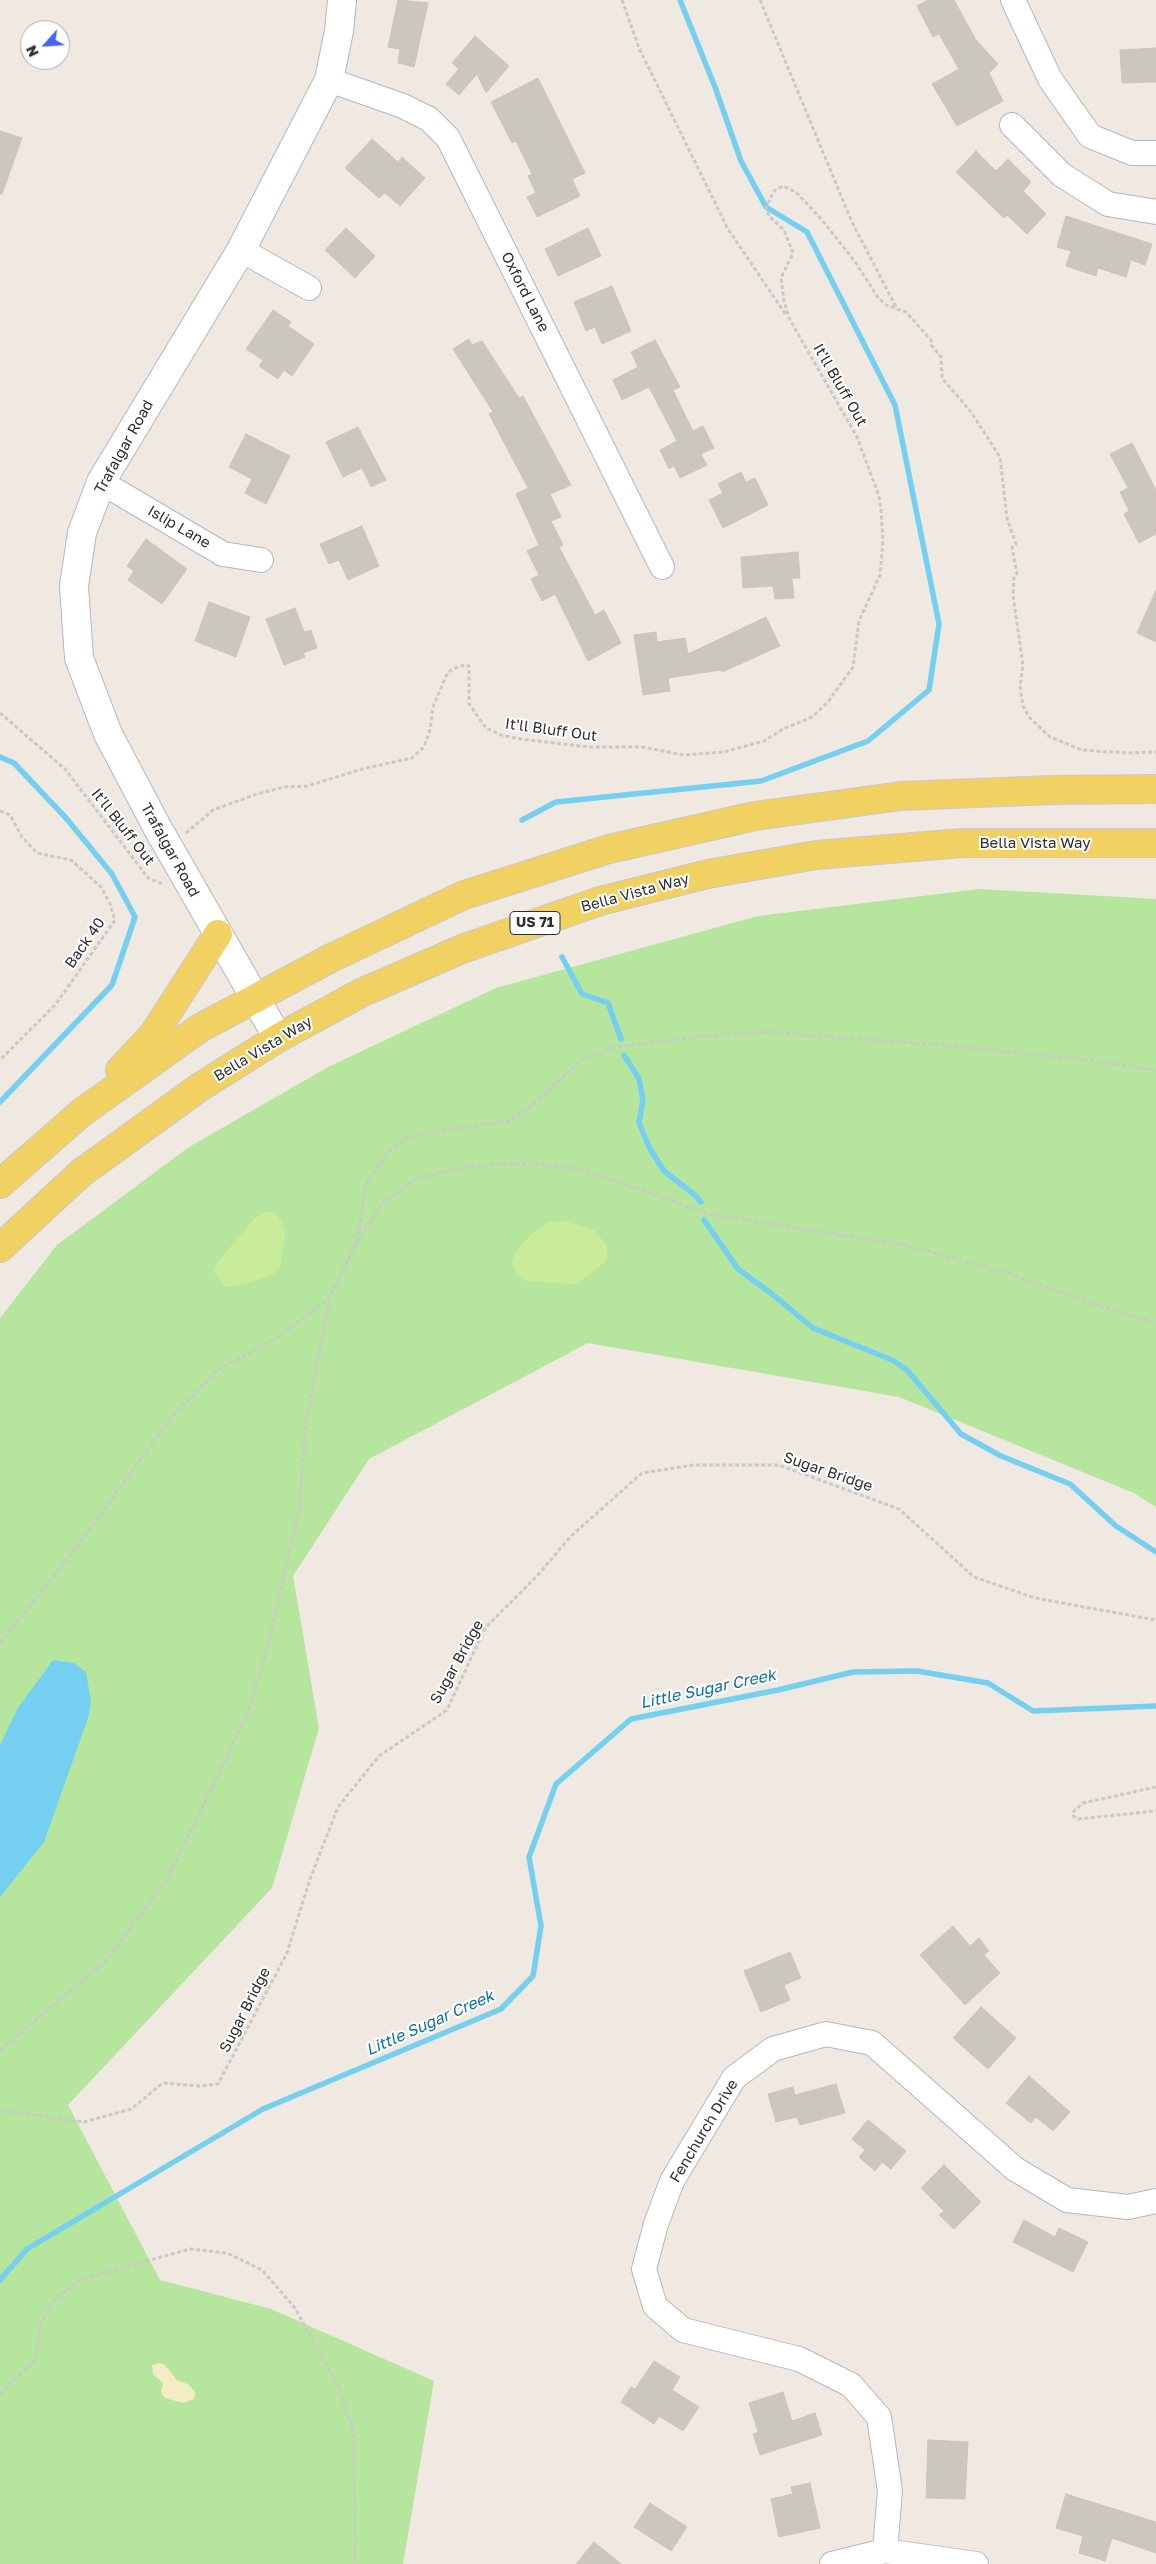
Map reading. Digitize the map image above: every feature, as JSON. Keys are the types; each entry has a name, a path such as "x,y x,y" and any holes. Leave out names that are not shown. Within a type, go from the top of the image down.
{"main road":[{"path":"80,1113 200,1028 254,997 464,895 609,849 755,816 901,796 1053,790 1156,789"},
{"name":"Bella Vista Way","path":"0,1248 81,1173 200,1087 278,1038 361,993 462,948 600,901 708,874 816,855 962,843 1156,843"},
{"path":"0,1184 80,1113 153,1035 218,934"}],"street":[{"name":"Trafalgar Road","path":"278,1038 181,870 108,734 78,658 74,586 82,533 101,482 241,250 329,80 339,31 342,0"},
{"path":"1013,0 1050,79 1090,136 1132,153 1156,152"},
{"name":"Oxford Lane","path":"329,80 403,106 428,119 448,138 662,566"},
{"path":"1012,125 1062,175 1108,204 1156,212"},
{"path":"241,250 309,288"},
{"name":"Islip Lane","path":"101,482 223,554 260,560"},
{"name":"Fenchurch Drive","path":"885,2551 890,2491 879,2417 851,2385 800,2359 683,2330 655,2306 644,2270 656,2224 672,2181 734,2078 773,2049 826,2034 872,2043 1015,2169 1067,2200 1128,2207 1156,2201"},
{"path":"832,2564 885,2551 976,2564"}],"path":[{"name":"It'll Bluff Out","path":"0,713 46,750 65,769 149,879 160,885 170,882 179,876 184,852 182,838 194,824 213,810 275,789 307,786 366,768 412,758 424,746 430,730 432,706 446,676 451,670 464,665 469,666 469,704 479,723 493,732 521,739 589,747 642,747 684,755 724,752 764,741 782,728 795,725 819,712 853,667 859,621 880,575 883,541 882,510 879,496 857,437 792,325 728,229 639,48 622,0"},
{"name":"It'll Bluff Out","path":"760,0 851,220 897,310"},
{"name":"It'll Bluff Out","path":"792,325 780,285 783,271 793,252 792,246 784,230 769,216 766,207 774,191 783,186 796,192 822,220 856,263 877,296 886,305 906,312 931,340 931,345 941,357 942,378 971,412 1000,457 1006,518 1016,544 1012,547 1017,574 1014,578 1013,596 1023,665 1020,692 1023,706 1030,717 1050,737 1082,750 1126,754 1156,752"},
{"name":"Back 40","path":"0,811 10,815 22,837 37,853 71,860 101,887 110,904 115,920 56,1004 0,1060"},
{"path":"356,1244 366,1184 388,1152 406,1138 436,1131 510,1121 532,1106 583,1059 616,1047 704,1036 768,1032 955,1046 1105,1062 1156,1070"},
{"path":"0,2050 104,1963 168,1878 246,1718 268,1650 299,1510 306,1423 329,1299 356,1244 381,1205 416,1179 469,1166 530,1163 582,1169 709,1214 904,1245 1006,1272 1087,1302 1156,1323"},
{"path":"0,1643 68,1558 175,1413 219,1369 274,1340 329,1299"},
{"name":"Sugar Bridge","path":"0,2110 84,2122 131,2109 163,2083 199,2086 218,2084 287,1953 310,1879 338,1807 379,1756 448,1710 486,1628 538,1575 570,1537 642,1473 693,1465 779,1465 899,1509 974,1577 1035,1598 1156,1620"},
{"path":"1156,1787 1083,1802 1074,1811 1073,1816 1078,1819 1156,1811"},
{"path":"0,2394 36,2359 40,2325 54,2300 81,2279 190,2248 227,2253 262,2270 295,2308 338,2386 354,2432 355,2564"}],"green space":[{"path":"979,889 1156,899 1156,1507 1134,1493 899,1397 588,1343 369,1459 293,1576 319,1728 272,1888 68,2105 160,2280 271,2309 434,2381 403,2564 0,2564 0,1318 57,1245 189,1147 330,1066 496,988 758,916"},
{"path":"266,1212 275,1212 281,1221 285,1233 280,1267 272,1275 260,1279 230,1287 224,1285 214,1271 216,1264 254,1219"},
{"path":"564,1221 594,1230 607,1245 607,1261 576,1284 525,1281 518,1276 512,1263 515,1253 530,1235 548,1222"}],"sand":[{"path":"164,2364 177,2380 188,2384 195,2392 194,2399 183,2403 165,2398 161,2393 163,2383 153,2374 152,2365"}],"water":[{"path":"53,1660 74,1663 86,1672 91,1702 88,1718 44,1842 0,1897 0,1745 18,1708"}],"building":[{"path":"398,0 428,3 414,67 398,63 400,49 388,47"},
{"path":"928,0 954,0 976,40 998,64 989,73 1003,101 957,126 932,84 959,69 939,34 933,37 917,6"},
{"path":"475,36 509,66 486,93 477,74 459,95 446,84 459,69 452,63"},
{"path":"1156,48 1156,82 1122,83 1120,50"},
{"path":"538,78 585,173 572,179 580,196 537,217 527,197 536,193 528,176 532,174 516,141 512,143 491,102"},
{"path":"0,131 22,138 2,194 0,194"},
{"path":"372,139 398,162 402,157 425,178 400,206 385,193 379,198 345,168"},
{"path":"976,151 996,171 1008,159 1031,182 1023,191 1046,214 1027,234 1007,215 1004,218 956,172"},
{"path":"1066,216 1152,244 1145,265 1131,260 1126,277 1098,268 1096,276 1066,266 1071,251 1057,247"},
{"path":"346,228 375,256 355,278 325,250"},
{"path":"588,228 601,256 558,276 545,249"},
{"path":"612,286 631,331 602,344 595,327 586,331 574,302"},
{"path":"273,310 291,322 288,326 314,344 292,376 284,370 278,379 259,366 263,360 246,349"},
{"path":"469,339 472,345 482,341 519,398 523,396 571,485 550,494 561,517 551,521 563,545 559,547 595,615 604,610 621,643 588,661 555,594 542,601 531,579 539,575 527,551 539,545 516,494 528,488 489,414 493,412 453,349"},
{"path":"655,340 680,387 673,390 693,431 703,426 714,448 701,454 707,465 680,478 674,466 669,469 660,450 677,441 649,387 622,400 613,380 638,367 631,352"},
{"path":"358,427 386,480 371,487 362,468 343,477 326,442"},
{"path":"246,434 290,456 266,504 245,493 252,479 229,467"},
{"path":"1132,443 1156,490 1156,534 1139,543 1124,514 1129,511 1120,492 1128,488 1110,454"},
{"path":"741,472 746,482 755,478 768,505 723,528 709,500 723,493 718,484"},
{"path":"362,526 379,566 348,580 339,560 329,564 320,544"},
{"path":"146,539 187,569 162,604 128,580 134,571 127,566"},
{"path":"798,552 800,578 792,578 794,598 775,599 773,586 743,588 741,557"},
{"path":"1156,590 1156,642 1137,633"},
{"path":"209,602 250,617 236,657 195,641"},
{"path":"295,608 304,632 311,630 317,648 303,653 305,657 284,665 266,619"},
{"path":"766,617 780,646 722,672 721,670 668,678 670,691 643,695 634,635 656,632 657,642 685,638 688,654"},
{"path":"953,1926 970,1946 979,1938 989,1951 984,1955 1000,1973 965,2005 920,1955"},
{"path":"790,1952 801,1978 784,1985 790,2000 761,2012 744,1971"},
{"path":"981,2007 1016,2038 988,2069 953,2038"},
{"path":"1029,2076 1070,2112 1053,2131 1036,2117 1031,2123 1006,2103"},
{"path":"836,2084 845,2113 800,2125 797,2117 776,2122 768,2094 793,2087 795,2095"},
{"path":"868,2120 906,2151 891,2169 882,2162 875,2171 859,2157 865,2150 852,2139"},
{"path":"944,2165 981,2202 954,2229 939,2215 944,2211 921,2188"},
{"path":"1024,2220 1055,2237 1059,2228 1088,2242 1073,2272 1013,2242"},
{"path":"654,2361 680,2377 672,2390 699,2407 683,2431 659,2416 654,2424 621,2402 631,2387 635,2389"},
{"path":"783,2392 792,2421 815,2413 822,2435 760,2455 753,2434 758,2432 749,2403"},
{"path":"928,2440 968,2442 965,2499 926,2498"},
{"path":"810,2483 820,2528 779,2537 771,2499 793,2494 791,2487"},
{"path":"1066,2494 1156,2522 1156,2553 1112,2538 1105,2561 1079,2553 1083,2536 1056,2528"},
{"path":"650,2503 687,2527 671,2551 634,2527"},
{"path":"594,2542 621,2564 576,2564"}],"waterway":[{"path":"522,820 556,802 761,781 868,741 929,690 939,624 895,405 807,232 766,207 741,161 715,87 680,0"},
{"path":"0,757 14,763 66,818 112,874 135,917 112,985 0,1102"},
{"path":"562,957 582,994 608,1003 621,1039"},
{"path":"624,1055 639,1079 643,1100 639,1123 650,1149 664,1171 695,1195 701,1202"},
{"path":"704,1220 738,1269 813,1328 892,1360 907,1370 961,1434 1001,1456 1070,1484 1116,1526 1156,1552"},
{"name":"Little Sugar Creek","path":"0,2280 27,2249 263,2109 501,2009 533,1976 541,1926 529,1857 556,1784 631,1719 778,1690 853,1672 917,1671 988,1683 1033,1711 1156,1706"}]}
